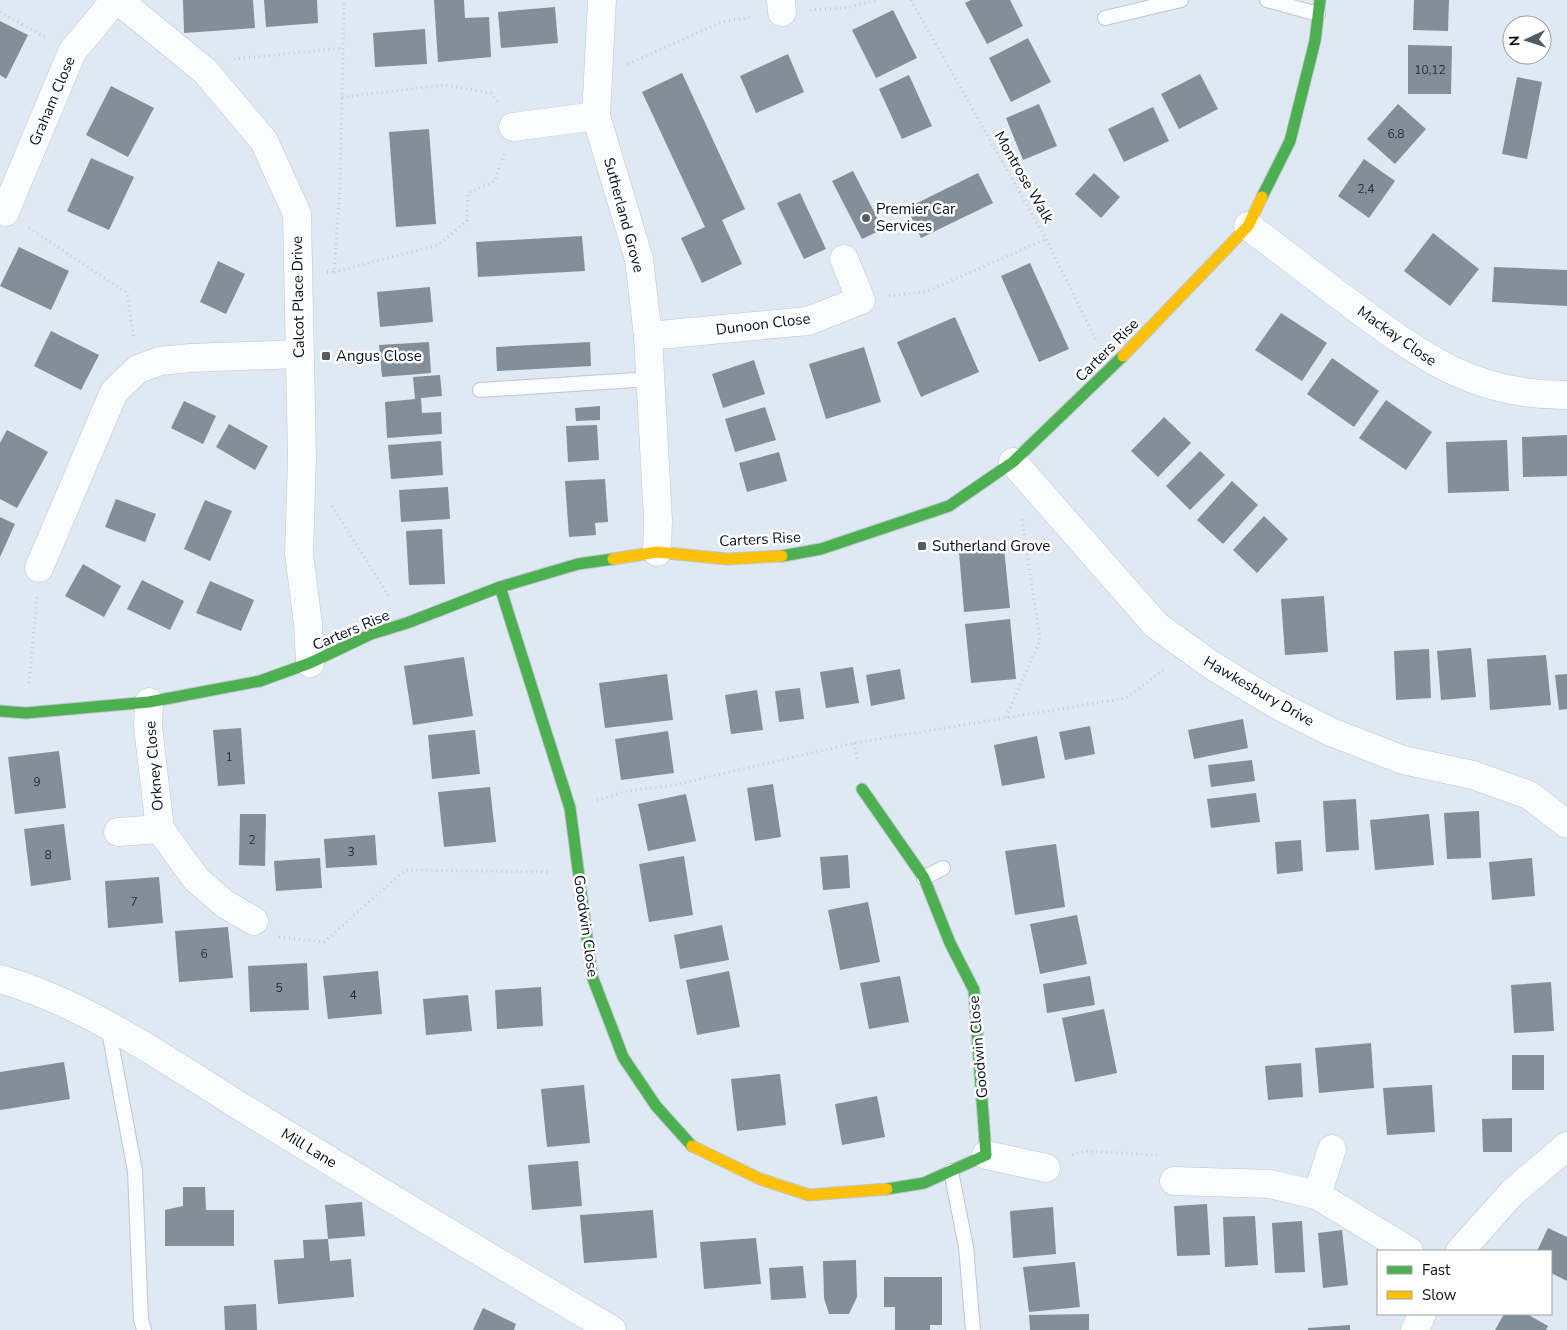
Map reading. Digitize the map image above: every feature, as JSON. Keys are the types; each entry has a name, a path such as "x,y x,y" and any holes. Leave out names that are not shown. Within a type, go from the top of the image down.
{"street":[{"name":"Graham Close","path":"5,212 72,52 117,0"},
{"name":"Calcot Place Drive","path":"117,0 205,71 264,141 297,214 302,458 299,554 308,624 310,663"},
{"name":"Sutherland Grove","path":"602,0 596,116 639,259 648,336 658,520 657,552"},
{"name":"Carters Rise","path":"0,711 26,713 149,702 260,680 310,663 372,634 407,623 500,587 578,564 657,552 727,559 786,556 821,549 948,506 1013,462 1114,366 1248,226 1290,142 1315,41 1319,7"},
{"path":"513,127 596,116"},
{"name":"Mackay Close","path":"1248,226 1401,341 1438,365 1506,390 1537,396 1567,396"},
{"path":"844,259 861,300"},
{"name":"Dunoon Close","path":"648,336 808,321 861,300"},
{"path":"39,568 114,392 138,369 160,361 190,358 300,354"},
{"name":"Hawkesbury Drive","path":"1013,462 1156,625 1191,650 1274,704 1331,732 1403,760 1474,775 1529,795 1567,824"},
{"name":"Goodwin Close","path":"500,587 570,808 592,976 623,1057 656,1106 692,1146 760,1179 809,1195 870,1192 924,1184 986,1155 974,990 950,943 924,878 862,790"},
{"name":"Orkney Close","path":"149,702 148,727 160,829 196,879 225,904 254,921"},
{"name":"Orkney Close","path":"118,832 160,829"},
{"name":"Mill Lane","path":"0,979 34,989 108,1026 388,1197 611,1330"},
{"path":"1461,1250 1512,1193 1567,1146"},
{"path":"1317,1195 1332,1149"},
{"path":"986,1155 1046,1168"},
{"path":"1174,1180 1270,1184 1317,1195 1407,1250"},
{"path":"1415,1330 1422,1315"}],"lane":[{"path":"1105,18 1181,0"},
{"path":"1268,0 1319,7"},
{"path":"480,390 650,379"},
{"path":"924,878 943,868"},
{"path":"108,1026 135,1170 144,1330"},
{"path":"951,1171 966,1247 973,1330"}],"path":[{"path":"334,272 340,189 344,0"},
{"path":"598,78 722,22 782,6 850,7 877,0"},
{"name":"Montrose Walk","path":"910,0 1046,239 1093,337 1114,366"},
{"path":"0,12 72,52"},
{"path":"196,64 343,48"},
{"path":"298,274 334,272 438,245 467,221 468,193 495,181 513,127 491,93 444,85 342,97"},
{"path":"5,212 127,293 138,369"},
{"path":"861,300 928,291 1046,239"},
{"path":"328,500 407,623"},
{"path":"1006,718 1040,640 1022,518"},
{"path":"26,713 39,568"},
{"path":"570,808 627,791 674,785 854,743 1126,698 1191,650"},
{"path":"254,921 271,937 324,942 405,870 578,872"}],"building":[{"path":"183,0 253,0 255,28 184,33"},
{"path":"264,0 317,0 318,23 266,27"},
{"path":"434,0 464,0 465,18 489,17 491,57 438,62"},
{"path":"971,0 1010,0 1023,26 987,44 965,3"},
{"path":"1414,0 1449,0 1448,31 1413,30"},
{"path":"555,7 558,43 501,48 498,12"},
{"path":"893,10 917,58 876,78 852,30"},
{"path":"0,21 28,35 6,79 0,75"},
{"path":"425,29 427,64 375,67 373,33"},
{"path":"1028,38 1051,82 1011,102 989,58"},
{"path":"1408,45 1452,46 1451,94 1408,94"},
{"path":"788,54 804,92 756,113 740,76"},
{"path":"682,73 745,209 722,220 742,264 702,283 681,238 705,227 642,92"},
{"path":"1200,74 1218,109 1179,129 1161,94"},
{"path":"909,75 932,126 902,139 879,89"},
{"path":"1517,77 1542,82 1527,159 1502,154"},
{"path":"111,86 154,108 128,157 86,135"},
{"path":"1039,104 1057,146 1023,160 1006,118"},
{"path":"1398,104 1426,129 1395,164 1367,139"},
{"path":"1153,107 1169,141 1124,162 1108,129"},
{"path":"429,129 436,224 396,227 389,132"},
{"path":"91,158 134,177 109,230 67,211"},
{"path":"1364,159 1395,181 1369,218 1338,196"},
{"path":"853,171 883,229 862,239 832,181"},
{"path":"978,173 993,203 921,238 907,208"},
{"path":"1094,173 1120,197 1101,218 1075,194"},
{"path":"800,193 826,249 804,259 777,203"},
{"path":"1433,233 1479,269 1450,306 1404,271"},
{"path":"582,236 585,271 478,277 476,242"},
{"path":"19,247 69,271 51,310 0,286"},
{"path":"218,261 245,274 226,314 200,302"},
{"path":"1030,263 1069,349 1039,362 1001,276"},
{"path":"1494,267 1567,270 1567,306 1492,302"},
{"path":"430,287 433,322 380,327 377,292"},
{"path":"1281,313 1327,343 1302,381 1255,350"},
{"path":"955,317 979,372 921,397 897,342"},
{"path":"51,331 99,355 81,390 34,366"},
{"path":"429,342 431,373 382,377 379,345"},
{"path":"590,342 591,366 497,371 496,347"},
{"path":"864,347 881,402 826,419 809,364"},
{"path":"1332,358 1379,391 1354,427 1307,394"},
{"path":"754,360 765,394 723,408 712,374"},
{"path":"440,375 442,396 421,398 422,413 441,412 442,434 387,438 385,402 415,399 413,377"},
{"path":"1386,400 1432,432 1406,470 1359,438"},
{"path":"184,401 216,416 203,444 171,428"},
{"path":"600,406 600,420 576,421 575,408"},
{"path":"765,407 776,440 735,452 725,419"},
{"path":"1164,417 1191,443 1158,477 1131,451"},
{"path":"229,424 268,446 255,470 216,447"},
{"path":"597,425 599,460 568,462 566,426"},
{"path":"7,430 48,452 17,508 0,499 0,443"},
{"path":"1567,435 1567,476 1523,477 1522,437"},
{"path":"1507,440 1509,491 1448,493 1446,442"},
{"path":"441,441 443,475 391,479 388,445"},
{"path":"1200,451 1225,475 1190,510 1166,486"},
{"path":"779,452 787,481 747,492 739,463"},
{"path":"605,479 608,522 595,523 596,535 569,537 565,481"},
{"path":"1232,481 1258,505 1223,544 1197,520"},
{"path":"448,487 450,519 401,522 399,490"},
{"path":"116,499 156,514 145,542 105,527"},
{"path":"205,500 232,511 210,561 184,549"},
{"path":"1264,516 1288,539 1257,573 1233,550"},
{"path":"0,517 15,524 0,557"},
{"path":"442,529 445,584 409,585 406,531"},
{"path":"1004,548 1010,608 964,612 959,552"},
{"path":"83,564 121,586 104,617 65,596"},
{"path":"142,580 184,601 170,630 127,609"},
{"path":"210,581 254,600 241,631 196,613"},
{"path":"1324,596 1328,652 1285,655 1281,599"},
{"path":"1010,619 1016,679 971,683 965,624"},
{"path":"1471,648 1476,697 1441,700 1437,651"},
{"path":"1429,649 1431,698 1396,700 1394,651"},
{"path":"1546,655 1551,705 1490,710 1487,659"},
{"path":"464,657 473,716 413,725 404,666"},
{"path":"853,667 859,703 826,708 820,672"},
{"path":"900,669 905,699 871,706 866,675"},
{"path":"667,674 673,720 605,728 599,683"},
{"path":"1567,674 1567,709 1559,710 1555,675"},
{"path":"800,688 804,719 779,722 775,691"},
{"path":"757,690 763,730 731,734 725,695"},
{"path":"1243,719 1248,748 1194,759 1188,730"},
{"path":"1090,726 1095,754 1065,760 1059,732"},
{"path":"241,728 245,784 218,786 213,730"},
{"path":"475,730 480,774 432,779 428,735"},
{"path":"668,731 674,773 621,780 615,739"},
{"path":"1037,736 1045,778 1002,786 994,745"},
{"path":"59,751 66,808 15,814 8,757"},
{"path":"1252,760 1255,781 1211,787 1208,765"},
{"path":"773,784 781,837 755,841 747,788"},
{"path":"490,787 496,842 444,847 438,792"},
{"path":"1256,793 1260,822 1211,828 1207,799"},
{"path":"686,794 696,841 648,851 638,804"},
{"path":"1356,799 1359,850 1326,852 1323,801"},
{"path":"1479,811 1481,858 1447,859 1444,813"},
{"path":"240,814 266,814 265,866 239,865"},
{"path":"1429,814 1434,865 1375,870 1370,820"},
{"path":"64,824 71,880 31,886 24,829"},
{"path":"375,835 377,865 326,868 324,839"},
{"path":"1301,840 1303,871 1277,874 1275,842"},
{"path":"1056,844 1065,907 1015,915 1005,851"},
{"path":"848,855 850,888 823,890 820,857"},
{"path":"684,856 693,915 649,922 639,864"},
{"path":"320,858 322,888 276,891 274,861"},
{"path":"1532,858 1535,896 1492,900 1489,862"},
{"path":"159,877 163,923 108,928 105,881"},
{"path":"868,902 880,962 840,970 828,910"},
{"path":"1077,915 1087,964 1040,974 1030,924"},
{"path":"722,925 729,960 680,969 674,935"},
{"path":"228,927 233,978 179,982 175,931"},
{"path":"307,963 309,1010 250,1012 248,966"},
{"path":"378,971 382,1014 328,1019 323,976"},
{"path":"729,971 740,1027 697,1035 686,980"},
{"path":"900,976 909,1022 869,1029 860,983"},
{"path":"1090,976 1095,1005 1047,1013 1043,984"},
{"path":"1551,982 1554,1031 1514,1033 1511,985"},
{"path":"541,987 543,1026 497,1029 495,990"},
{"path":"468,995 472,1031 426,1035 423,999"},
{"path":"1104,1009 1117,1073 1075,1082 1062,1018"},
{"path":"1371,1043 1374,1088 1319,1093 1315,1048"},
{"path":"1512,1055 1544,1055 1544,1090 1512,1090"},
{"path":"64,1062 70,1099 0,1110 0,1072"},
{"path":"1301,1063 1303,1097 1268,1100 1265,1066"},
{"path":"780,1074 786,1125 737,1131 731,1079"},
{"path":"584,1085 590,1143 547,1147 541,1089"},
{"path":"1432,1085 1435,1132 1387,1135 1383,1088"},
{"path":"877,1096 885,1137 842,1145 835,1104"},
{"path":"1512,1118 1512,1152 1483,1152 1482,1119"},
{"path":"578,1161 582,1206 532,1210 528,1165"},
{"path":"183,1187 205,1187 206,1210 234,1210 234,1246 165,1246 165,1210 183,1206"},
{"path":"362,1202 365,1236 328,1239 325,1205"},
{"path":"1207,1204 1210,1255 1177,1256 1174,1206"},
{"path":"1053,1207 1056,1254 1013,1258 1010,1211"},
{"path":"653,1210 657,1258 584,1263 580,1215"},
{"path":"1255,1216 1258,1265 1225,1267 1223,1217"},
{"path":"1302,1221 1305,1272 1275,1273 1272,1223"},
{"path":"1548,1228 1567,1237 1567,1281 1552,1274 1552,1250 1537,1250"},
{"path":"1342,1230 1348,1285 1323,1288 1318,1233"},
{"path":"756,1238 761,1284 704,1289 700,1242"},
{"path":"328,1239 330,1261 351,1259 354,1297 278,1304 274,1260 304,1258 303,1240"},
{"path":"856,1260 857,1297 849,1314 829,1314 824,1298 823,1261"},
{"path":"1075,1262 1080,1307 1029,1312 1023,1267"},
{"path":"803,1266 806,1298 771,1300 769,1268"},
{"path":"884,1277 942,1277 942,1325 930,1325 930,1330 895,1330 895,1307 884,1307"},
{"path":"256,1304 257,1330 225,1330 224,1306"},
{"path":"483,1308 516,1324 514,1330 473,1330"},
{"path":"1089,1314 1089,1330 1030,1330 1029,1315"},
{"path":"1503,1315 1529,1315 1548,1326 1546,1330 1495,1330"},
{"path":"1350,1325 1350,1330 1308,1330 1308,1328"}],"traffic: fast":[{"path":"1262,197 1290,141 1315,41 1320,0"},
{"path":"782,556 821,549 949,506 1013,462 1123,356"},
{"path":"0,711 26,713 149,702 260,681 310,663 371,634 407,623 500,587 578,564 613,559"},
{"path":"500,587 570,808 592,976 623,1057 656,1106 692,1146"},
{"path":"862,789 924,878 950,943 974,990 986,1155 924,1183 887,1189"}],"traffic: slow":[{"path":"1123,356 1248,226 1262,197"},
{"path":"613,559 657,552 727,559 782,556"},
{"path":"692,1146 760,1179 809,1195 887,1189"}],"place":[{"name":"Premier Car Services","path":"866,218"},
{"name":"Angus Close","path":"326,356"},
{"name":"Sutherland Grove","path":"922,546"}]}
